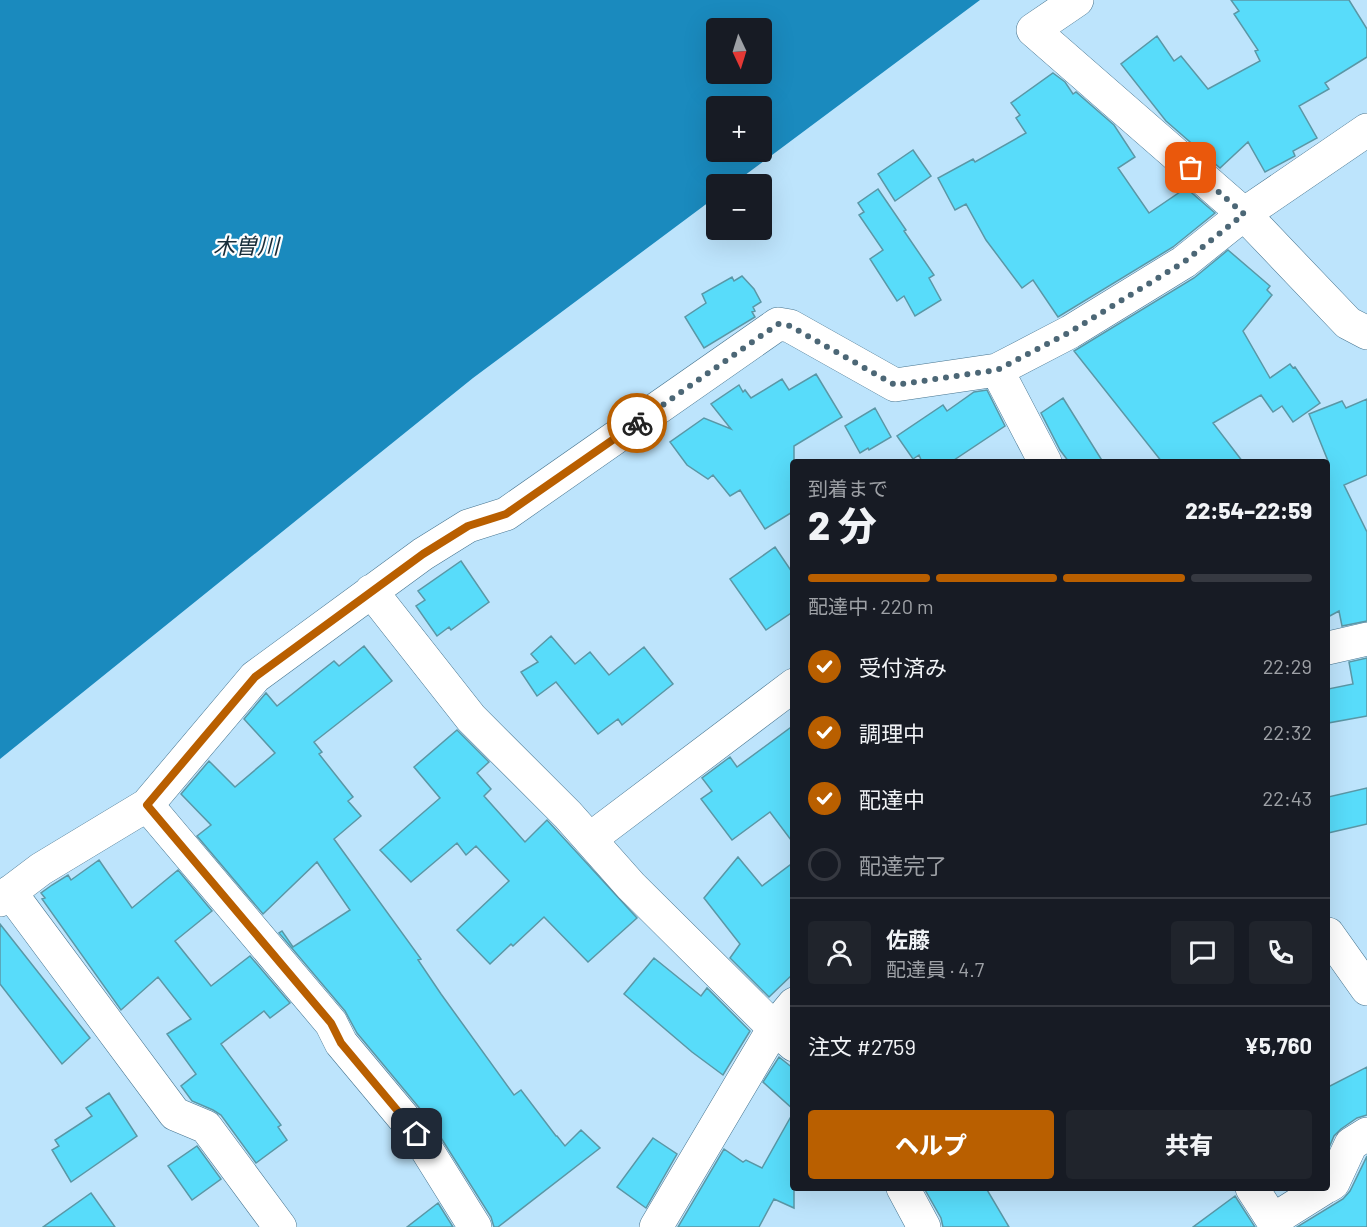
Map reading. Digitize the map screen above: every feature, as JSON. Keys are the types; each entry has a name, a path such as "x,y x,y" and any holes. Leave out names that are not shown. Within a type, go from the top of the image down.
{"street":[{"path":"1077,0 1033,30 1244,214 1348,323 1367,333"},
{"path":"280,1227 206,1127 175,1114 5,896 41,869 147,805 255,677 423,554 468,526 506,514 778,324 790,326 895,385 997,370 1070,332 1184,262 1244,214 1367,130"},
{"path":"997,370 1043,459"},
{"path":"372,591 471,718 568,815 631,886 787,1025 656,1227"},
{"path":"1330,648 1367,639"},
{"path":"590,840 790,688"},
{"path":"147,805 331,1023 341,1043 417,1134 475,1227"},
{"path":"1330,937 1367,989"},
{"path":"1330,1185 1333,1183 1351,1144 1367,1134"},
{"path":"905,1191 924,1227"},
{"path":"1254,1191 1275,1224 1320,1191"}],"water":[{"name":"木曽川","path":"0,0 980,0 772,155 772,96 706,96 706,162 763,162 746,174 706,174 706,204 473,378 0,759"}],"building":[{"path":"1231,0 1349,0 1367,29 1367,57 1325,83 1329,89 1299,106 1317,138 1293,151 1295,156 1265,172 1248,142 1220,168 1166,121 1121,64 1157,36 1174,61 1181,56 1208,89 1260,61 1255,51 1258,50 1234,14 1239,11"},
{"path":"1053,73 1065,82 1073,94 1076,92 1114,125 1135,157 1118,168 1149,213 1186,188 1215,213 1173,247 1058,317 1033,280 1022,288 986,240 966,204 955,210 938,178 973,159 975,162 1026,133 1016,118 1020,115 1011,103"},
{"path":"913,150 931,176 895,201 878,174"},
{"path":"878,189 934,275 929,278 941,300 915,316 904,296 897,301 870,259 883,250 859,215 864,212 858,203"},
{"path":"1228,250 1270,286 1267,290 1272,295 1243,331 1270,378 1290,364 1293,368 1295,367 1320,403 1293,422 1282,406 1273,412 1261,395 1213,423 1241,459 1160,459 1074,351 1194,278"},
{"path":"742,276 754,289 761,302 753,307 755,311 752,312 755,317 704,348 685,317 706,303 702,294 732,277 734,281"},
{"path":"816,374 842,417 794,446 794,459 790,459 790,513 765,529 740,490 730,496 713,475 708,479 687,465 670,442 704,418 731,429 711,404 739,385 743,392 745,390 751,398 782,379 789,390"},
{"path":"987,390 1005,426 956,459 921,459 919,455 913,459 897,436 943,405 947,411 974,392"},
{"path":"1063,398 1101,459 1067,459 1041,413"},
{"path":"1367,399 1367,475 1344,485 1367,532 1367,621 1342,626 1339,611 1330,616 1330,459 1327,459 1309,414 1342,401 1346,408"},
{"path":"875,408 891,437 860,453 845,426"},
{"path":"775,547 790,569 790,614 766,630 730,579"},
{"path":"461,561 489,602 451,630 449,627 437,636 416,606 425,600 418,591"},
{"path":"551,636 575,664 590,652 609,675 644,647 673,684 622,725 618,719 598,734 556,682 537,696 521,672 538,662 531,654"},
{"path":"364,646 392,681 314,742 322,752 319,754 353,797 348,801 361,816 334,839 421,959 418,960 441,994 514,1095 521,1090 565,1146 581,1130 600,1148 498,1227 494,1227 491,1217 431,1122 357,1033 345,1011 279,933 282,931 293,947 350,910 317,862 263,914 197,836 211,825 181,794 209,761 235,787 275,753 244,719 266,693 277,706 334,661 339,666"},
{"path":"1367,658 1367,716 1330,723 1330,689 1353,684 1349,662"},
{"path":"790,728 790,839 770,812 732,840 701,799 712,791 702,778 730,757 737,767"},
{"path":"457,730 489,762 477,773 491,789 484,796 525,842 547,820 637,918 588,962 544,917 490,964 457,930 509,881 476,846 466,855 457,843 411,882 380,850 440,798 414,767"},
{"path":"1367,788 1367,824 1330,833 1330,797"},
{"path":"738,857 762,886 790,865 790,977 769,997 730,958 740,944 704,898"},
{"path":"99,860 132,908 178,870 212,911 175,941 211,986 250,956 290,1003 270,1018 264,1011 221,1044 281,1125 278,1127 287,1140 256,1163 221,1115 192,1101 181,1086 196,1074 167,1034 191,1019 158,977 121,1010 42,899 45,898 41,893 52,885 68,875 71,880"},
{"path":"0,924 90,1038 62,1064 0,984"},
{"path":"654,958 701,996 707,988 750,1031 723,1075 692,1052 624,994"},
{"path":"779,1057 790,1066 790,1106 763,1082"},
{"path":"1367,1067 1367,1115 1357,1118 1341,1129 1334,1136 1330,1145 1330,1086"},
{"path":"109,1093 137,1136 71,1182 52,1150 59,1146 55,1140 92,1116 86,1108"},
{"path":"790,1118 790,1191 794,1191 794,1208 774,1199 759,1227 678,1227 724,1149 743,1162 746,1160 762,1168"},
{"path":"653,1138 677,1154 646,1208 617,1187"},
{"path":"197,1146 221,1179 192,1200 168,1166"},
{"path":"1367,1156 1367,1227 1297,1227 1343,1199 1350,1191"},
{"path":"926,1191 988,1191 1009,1227 943,1227 941,1218"},
{"path":"91,1193 115,1227 43,1227"},
{"path":"1235,1196 1255,1227 1193,1227"},
{"path":"438,1203 453,1227 407,1227"}],"way so far":[{"path":"637,423 778,324 790,326 895,385 997,370 1070,332 1184,262 1244,214 1191,168"}],"route":[{"path":"417,1134 341,1043 331,1023 147,805 255,677 423,554 468,526 506,514 637,423"}]}
